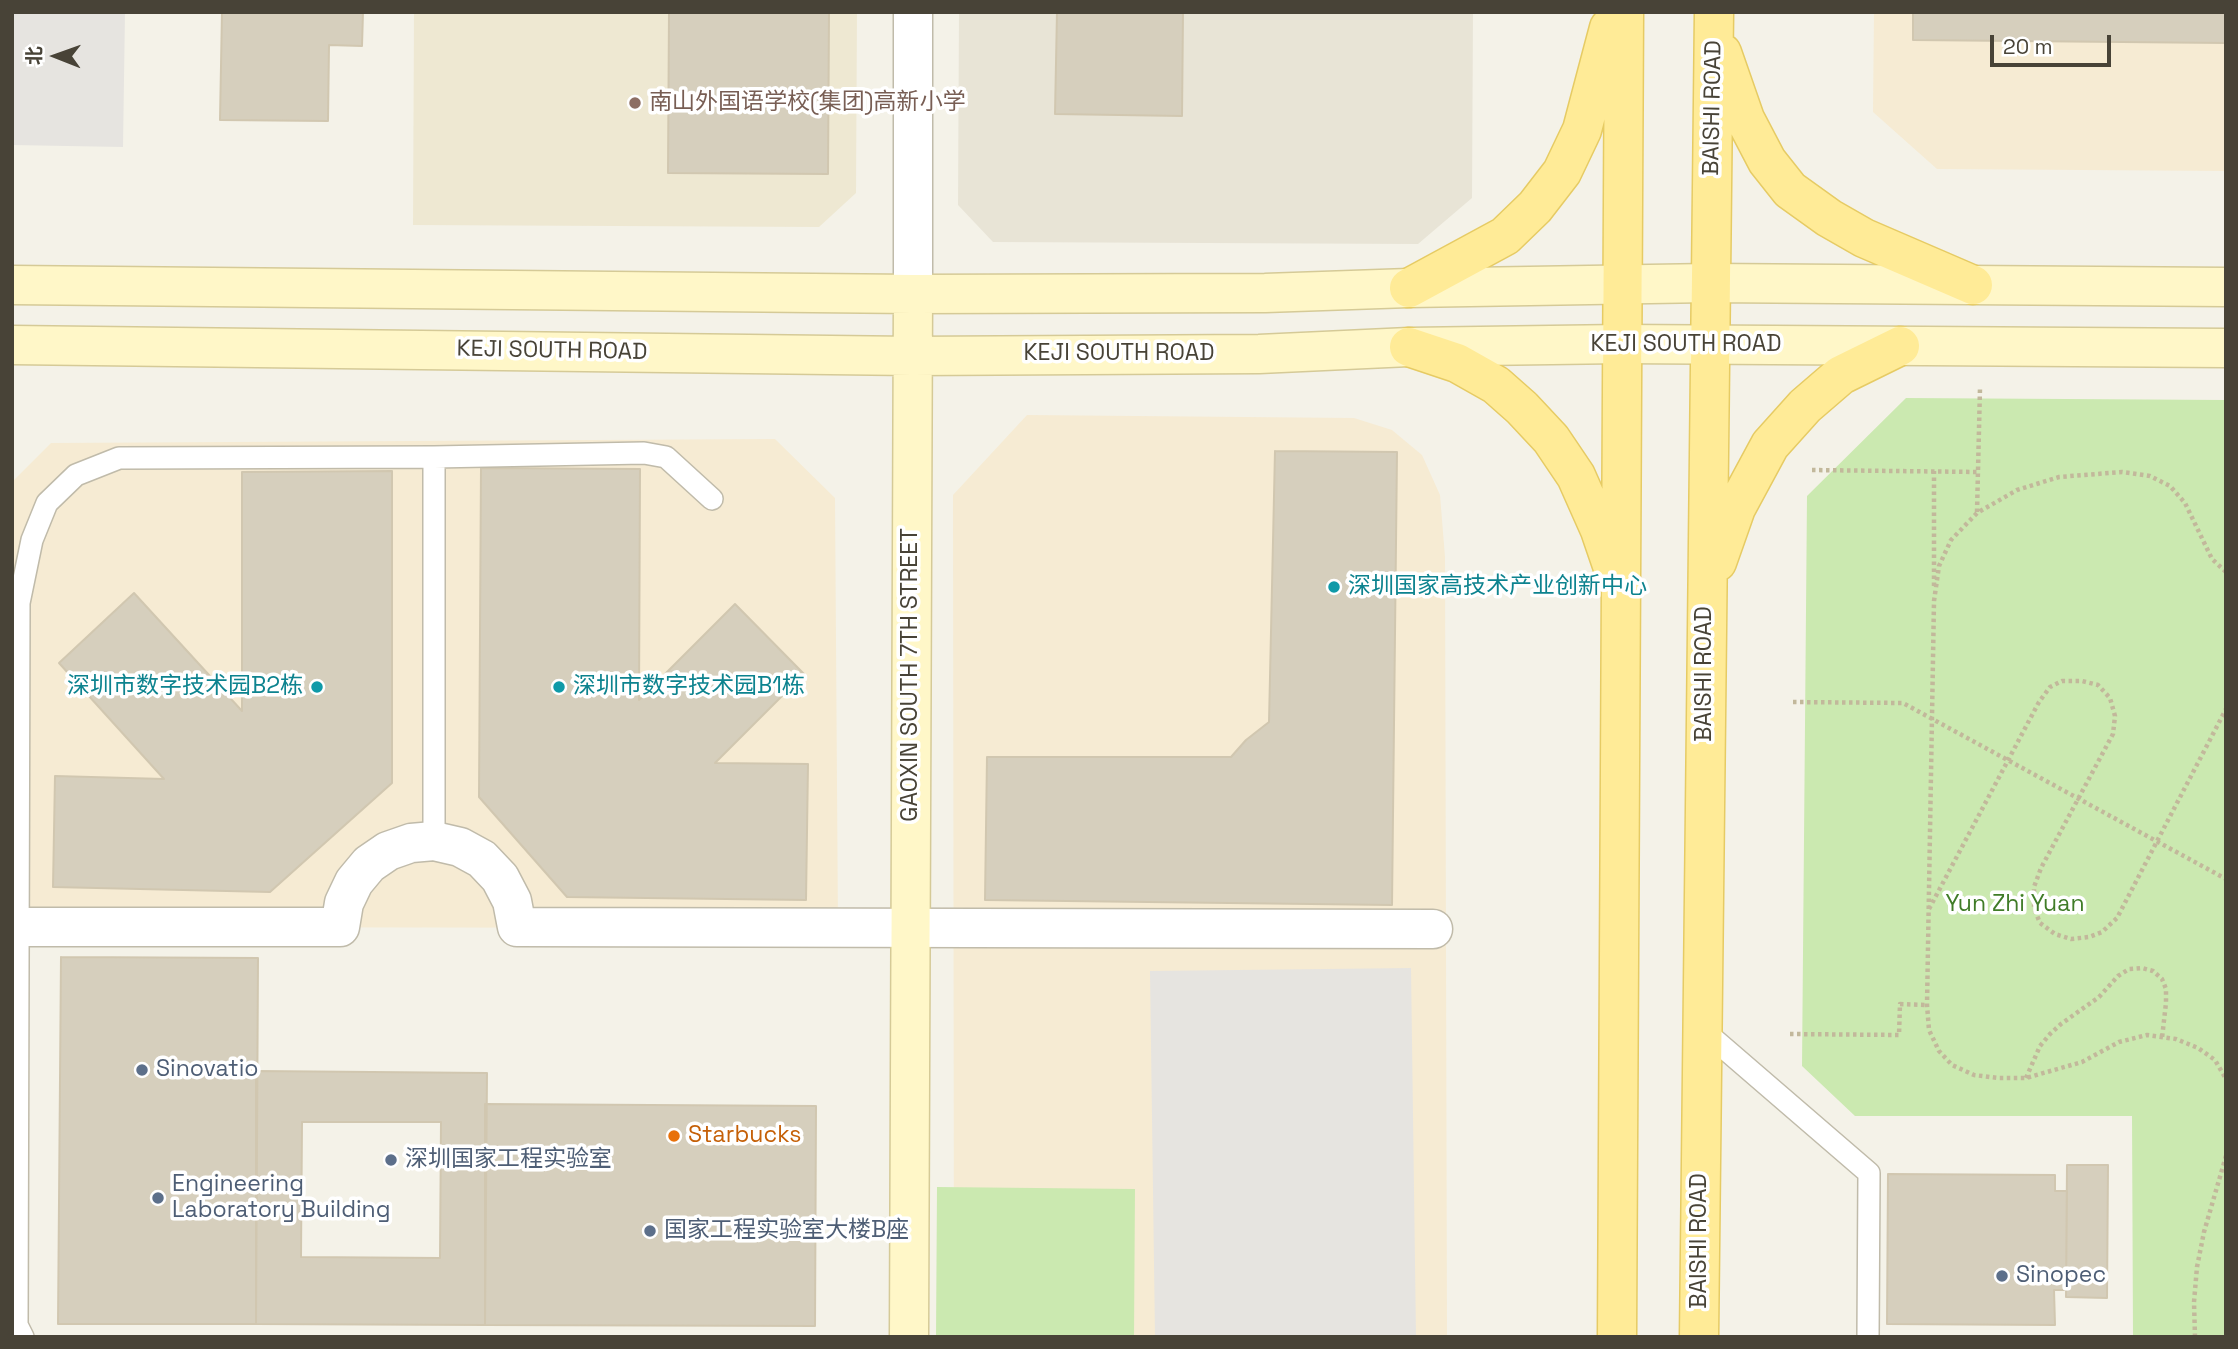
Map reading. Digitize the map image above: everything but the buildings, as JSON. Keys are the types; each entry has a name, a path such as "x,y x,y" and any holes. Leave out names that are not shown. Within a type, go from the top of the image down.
{"main road":[{"path":"1409,288 1505,236 1543,198 1562,172 1582,130 1605,51 1612,12"},
{"path":"1617,1337 1624,12"},
{"path":"1714,21 1745,119 1767,161 1790,190 1829,218 1864,238 1973,285"},
{"name":"BAISHI ROAD","path":"1699,1337 1714,21"},
{"path":"12,285 913,295 1265,292 1710,283 2226,287"},
{"name":"GAOXIN SOUTH 7TH STREET","path":"909,1337 913,295"},
{"name":"KEJI SOUTH ROAD","path":"12,345 912,356 1259,354 1409,347 1622,344 2226,348"},
{"path":"1706,594 1736,508 1770,445 1805,405 1841,375 1900,346"},
{"path":"1409,347 1457,363 1496,385 1552,439 1576,476 1600,530 1621,595"}],"street":[{"name":"GAOXIN SOUTH 7TH STREET","path":"913,12 913,295"},
{"path":"15,927 340,927 349,893 369,864 388,851 411,843 434,841 460,847 482,859 500,878 512,901 517,927 1433,929"}],"lane":[{"path":"23,1337 17,1325 15,927 19,603 32,540 47,503 76,475 118,458 645,453 666,457 712,499"},
{"path":"434,457 434,841"},
{"path":"1702,1029 1869,1173 1868,1337"}],"path":[{"path":"1977,513 1980,388"},
{"path":"1812,470 1978,472"},
{"path":"1934,471 1927,1005 1929,1030 1939,1051 1952,1065 1974,1075 2026,1078 2082,1062 2119,1042 2147,1035 2176,1039 2198,1048 2215,1060 2226,1078"},
{"path":"1934,601 1939,566 1951,540 1977,513 2017,490 2059,477 2122,472 2150,476 2170,485 2185,503 2212,559 2226,572"},
{"path":"1929,909 2039,702 2050,687 2062,681 2082,681 2098,685 2110,698 2115,716 2113,734 2041,868 2034,887 2034,908 2040,923 2055,934 2071,939 2102,932 2117,918 2226,709"},
{"path":"1793,702 1903,703 2226,879"},
{"path":"2026,1078 2040,1046 2050,1034 2099,997 2118,976 2129,969 2153,971 2162,979 2166,989 2162,1038"},
{"path":"1790,1034 1899,1035 1900,1004 1927,1005"},
{"path":"2195,1337 2197,1266 2226,1156"}],"shaded area":[{"path":"12,12 125,12 123,147 12,145"},
{"name":"南山外国语学校(集团)高新小学","path":"414,12 857,12 856,193 819,227 413,225"},
{"path":"959,12 1473,12 1472,198 1418,244 993,242 958,205"},
{"path":"1874,12 2226,12 2226,171 1937,169 1873,112"},
{"path":"1027,415 1354,418 1392,430 1422,455 1440,495 1445,557 1447,1337 954,1337 953,495"},
{"path":"775,439 835,498 838,928 12,927 12,482 51,443"},
{"path":"1411,968 1416,1337 1155,1337 1150,971"}],"green space":[{"name":"Yun Zhi Yuan","path":"1906,398 2226,400 2226,1337 2133,1337 2132,1116 1855,1116 1802,1066 1807,496"},
{"path":"937,1187 1135,1189 1134,1337 936,1337"}],"place":[{"name":"南山外国语学校(集团)高新小学","path":"635,103"},
{"name":"深圳国家高技术产业创新中心","path":"1334,587"},
{"name":"深圳市数字技术园B2栋","path":"317,687"},
{"name":"深圳市数字技术园B1栋","path":"559,687"},
{"name":"Sinovatio","path":"142,1070"},
{"name":"Starbucks","path":"674,1136"},
{"name":"深圳国家工程实验室","path":"391,1160"},
{"name":"Engineering Laboratory Building","path":"158,1198"},
{"name":"国家工程实验室大楼B座","path":"650,1231"},
{"name":"Sinopec","path":"2002,1276"}]}
